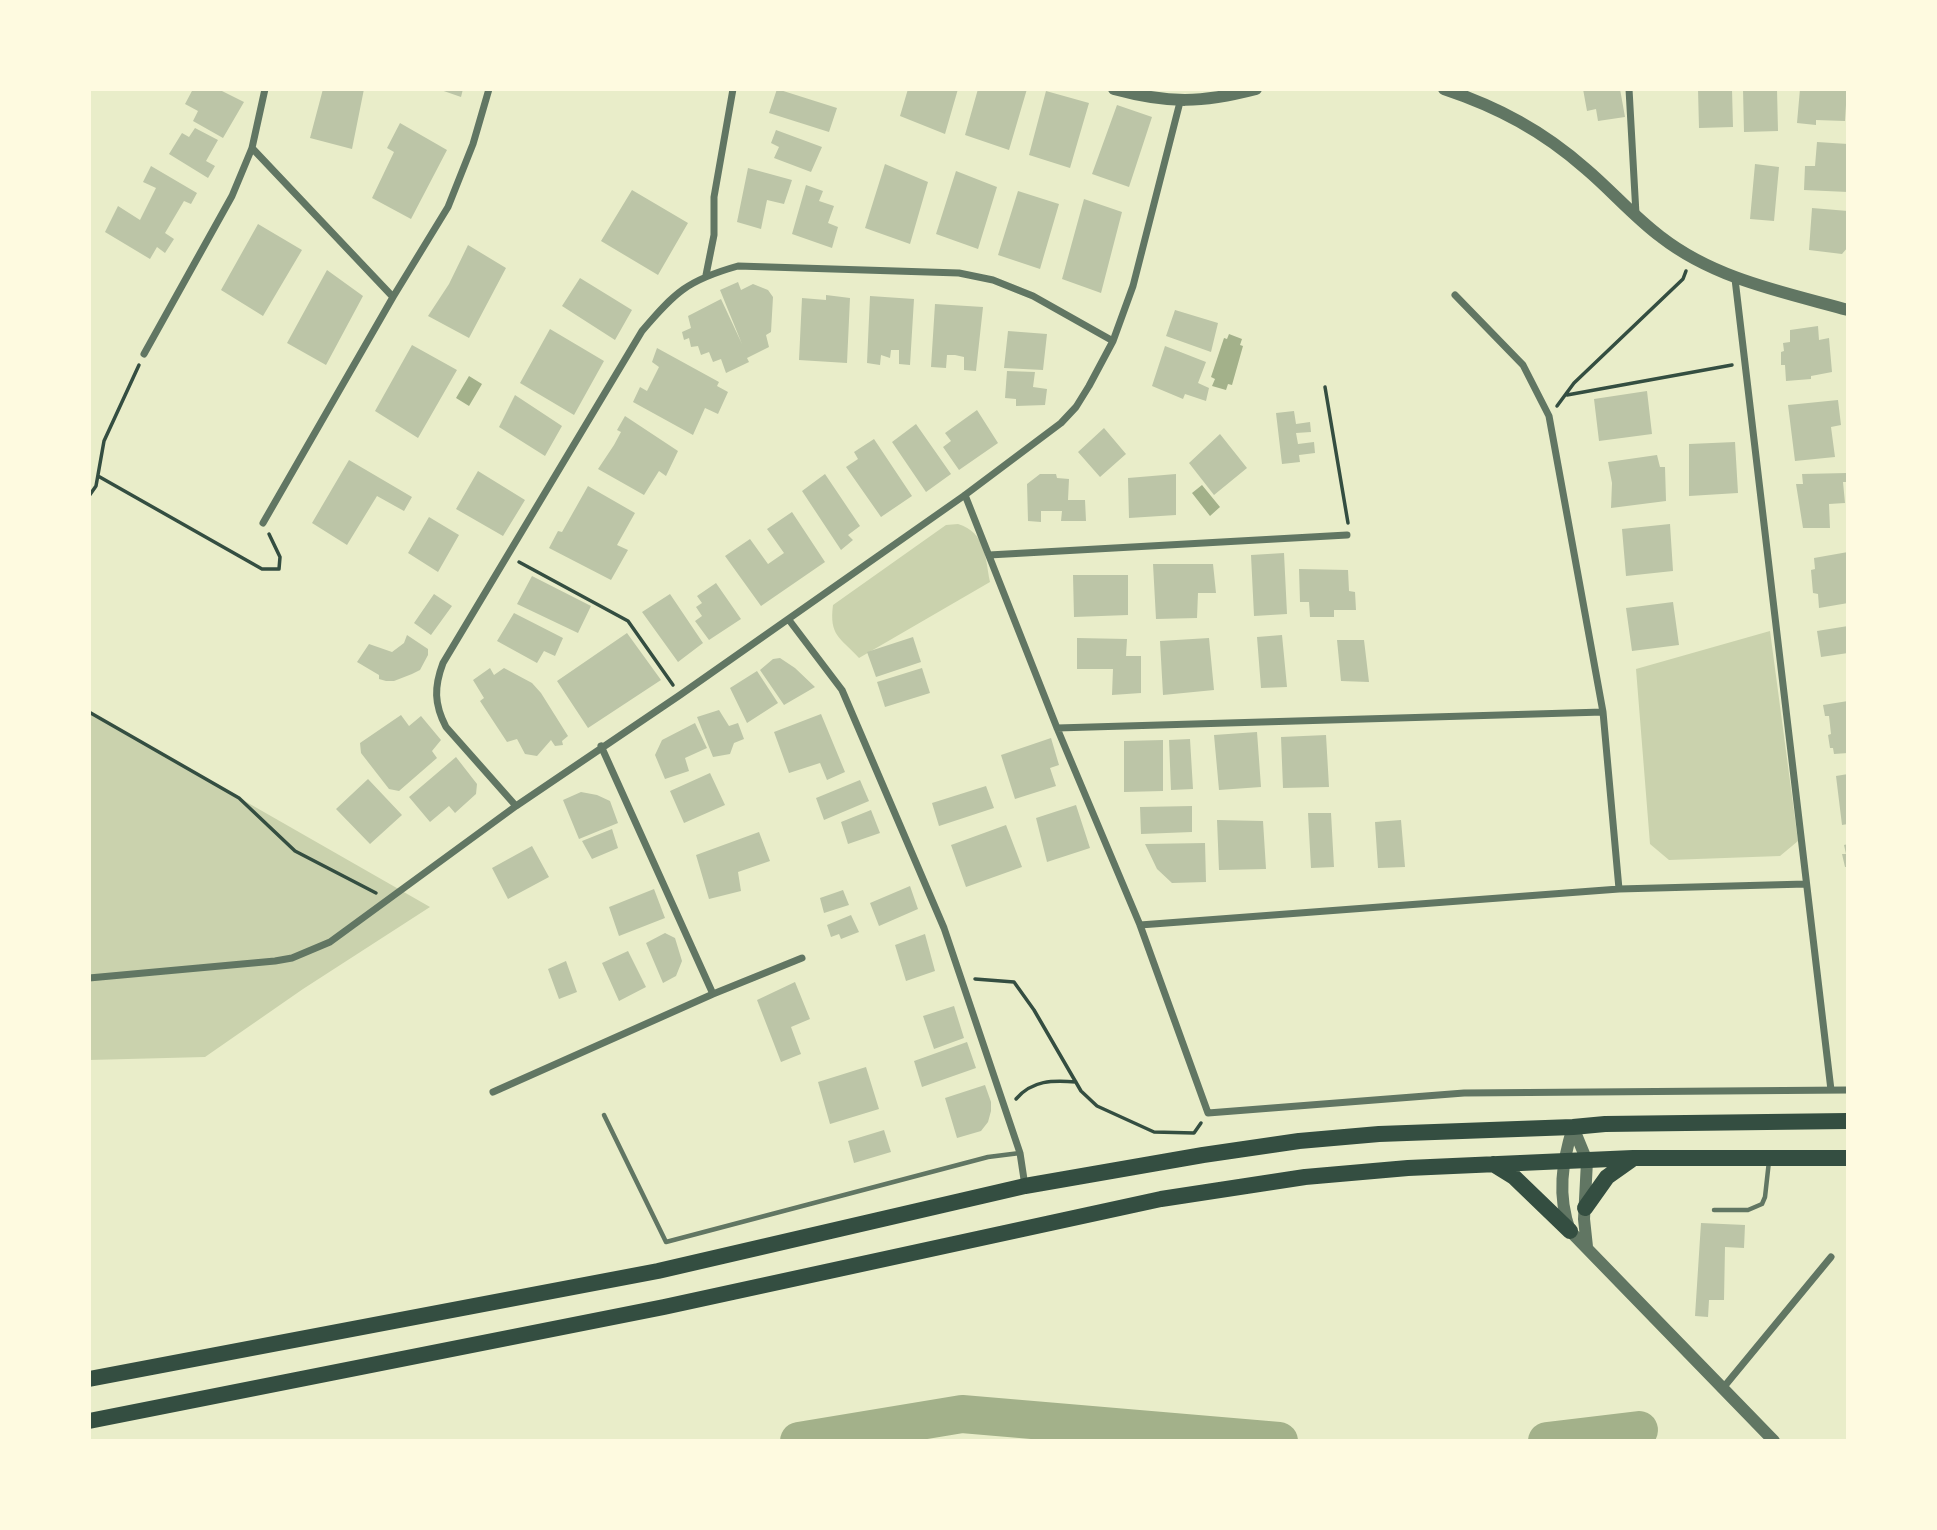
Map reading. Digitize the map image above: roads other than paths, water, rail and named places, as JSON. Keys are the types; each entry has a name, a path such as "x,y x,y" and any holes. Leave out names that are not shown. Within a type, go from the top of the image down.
{"main road":[{"path":"89,1379 658,1270 1025,1186 1203,1155 1379,1133 1573,1128 1605,1124 1848,1121"},
{"path":"1584,1208 1607,1177 1633,1158"},
{"path":"89,1421 664,1307 1161,1199 1305,1177 1408,1168 1633,1158 1848,1158"},
{"path":"1493,1164 1514,1177 1570,1231"}],"street":[{"path":"144,354 232,196 252,148 265,89"},
{"path":"263,523 448,206 473,144 489,89"},
{"path":"706,275 714,234 714,197 733,89"},
{"path":"1114,89 1180,102 1222,98 1256,89"},
{"path":"1444,89 1500,110 1537,131 1584,167 1661,238 1692,257 1735,279 1848,310"},
{"path":"1629,89 1636,215"},
{"path":"89,978 292,958 330,942 516,806 789,620 1061,423 1076,407 1113,341 1133,286 1180,102"},
{"path":"252,148 393,297"},
{"path":"516,806 446,727 438,713 435,696 437,680 443,663 642,331 665,303 706,275 738,266 959,273 993,280 1033,296 1113,341"},
{"path":"1735,279 1831,1090"},
{"path":"1455,295 1523,365 1549,416 1603,712 1619,888"},
{"path":"965,495 1057,728 1140,925 1208,1113 1464,1093 1848,1090"},
{"path":"989,555 1347,535"},
{"path":"789,620 842,690 944,928 1020,1153 1025,1186"},
{"path":"1057,728 1603,712"},
{"path":"601,746 713,994"},
{"path":"1140,925 1619,888 1806,884"},
{"path":"493,1092 713,994 802,958"},
{"path":"1573,1128 1587,1161 1584,1208 1587,1248"},
{"path":"1573,1128 1562,1162 1565,1217 1570,1231 1774,1441"},
{"path":"1723,1388 1831,1257"}],"lane":[{"path":"604,1115 666,1242 988,1157 1020,1153"},
{"path":"1714,1210 1748,1210 1762,1205 1769,1157"}],"waterway":[{"path":"799,1441 962,1414 1279,1441"},
{"path":"1547,1441 1639,1430"}]}
